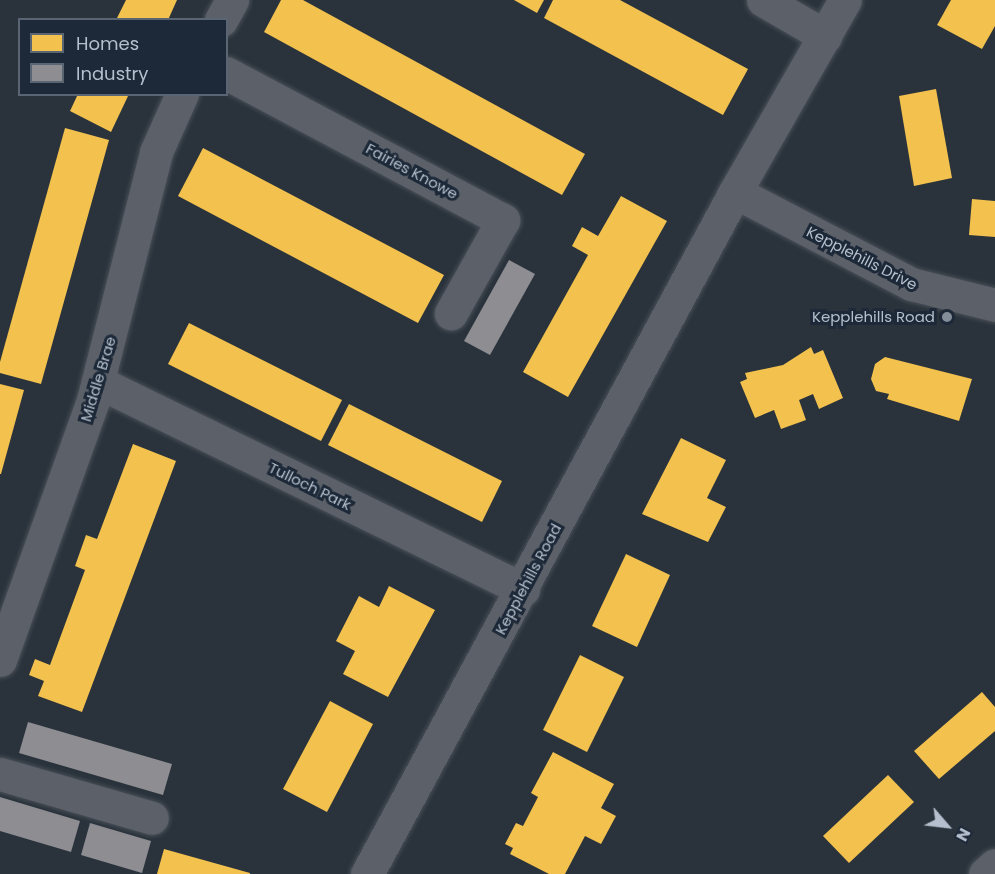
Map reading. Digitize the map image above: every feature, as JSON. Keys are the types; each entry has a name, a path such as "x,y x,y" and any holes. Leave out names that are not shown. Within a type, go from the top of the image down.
{"street":[{"path":"222,18 232,0"},
{"path":"763,0 825,36"},
{"name":"Kepplehills Road","path":"367,874 523,589 735,192 845,0"},
{"name":"Fairies Knowe","path":"228,73 502,220 451,313"},
{"name":"Middle Brae","path":"0,660 98,382 156,152 181,96"},
{"name":"Kepplehills Drive","path":"735,192 911,284 995,305"},
{"name":"Tulloch Park","path":"98,382 523,589"},
{"path":"0,774 152,818"},
{"path":"985,874 995,865"}],"building: Homes":[{"path":"126,0 177,0 169,18 117,18"},
{"path":"281,0 303,0 585,154 562,195 264,32"},
{"path":"514,0 544,0 537,13"},
{"path":"553,0 620,0 748,69 723,115 544,18"},
{"path":"951,0 995,0 995,26 982,49 937,25"},
{"path":"936,89 952,178 914,186 899,96"},
{"path":"77,96 128,96 111,132 70,111"},
{"path":"65,128 109,140 41,384 0,373 0,362"},
{"path":"203,148 444,275 418,323 178,196"},
{"path":"621,196 667,221 568,397 523,372 588,255 572,246 582,227 598,236"},
{"path":"972,199 995,201 995,237 969,235"},
{"path":"189,323 342,400 321,441 168,364"},
{"path":"811,347 814,354 823,350 843,398 819,409 813,394 799,400 806,420 781,429 774,410 755,418 740,382 747,379 745,373 783,365"},
{"path":"885,357 972,379 959,421 887,399 889,394 876,391 871,379 875,364"},
{"path":"0,384 24,390 1,474 0,474"},
{"path":"349,404 502,481 482,522 328,445"},
{"path":"681,438 726,460 707,498 726,507 708,542 642,514"},
{"path":"133,444 176,461 82,712 38,696 44,681 29,675 35,659 50,665 85,570 75,566 86,535 97,539"},
{"path":"626,554 670,575 637,647 592,626"},
{"path":"389,586 435,610 388,697 343,674 355,651 336,641 359,596 379,607"},
{"path":"580,655 624,677 587,752 543,730"},
{"path":"982,692 995,707 995,731 939,779 914,751"},
{"path":"330,701 373,724 327,812 283,789"},
{"path":"553,752 614,784 601,808 616,816 601,844 585,836 565,874 549,874 510,854 513,848 505,844 516,823 523,826 538,797 531,793"},
{"path":"888,775 914,802 849,863 823,836"},
{"path":"164,849 250,873 250,874 157,874"}],"building: Industry":[{"path":"509,260 535,274 490,355 464,341"},
{"path":"28,722 172,764 163,795 19,753"},
{"path":"0,797 80,821 71,852 0,831"},
{"path":"90,823 151,841 142,873 81,855"}],"place":[{"name":"Kepplehills Road","path":"947,317"}]}
